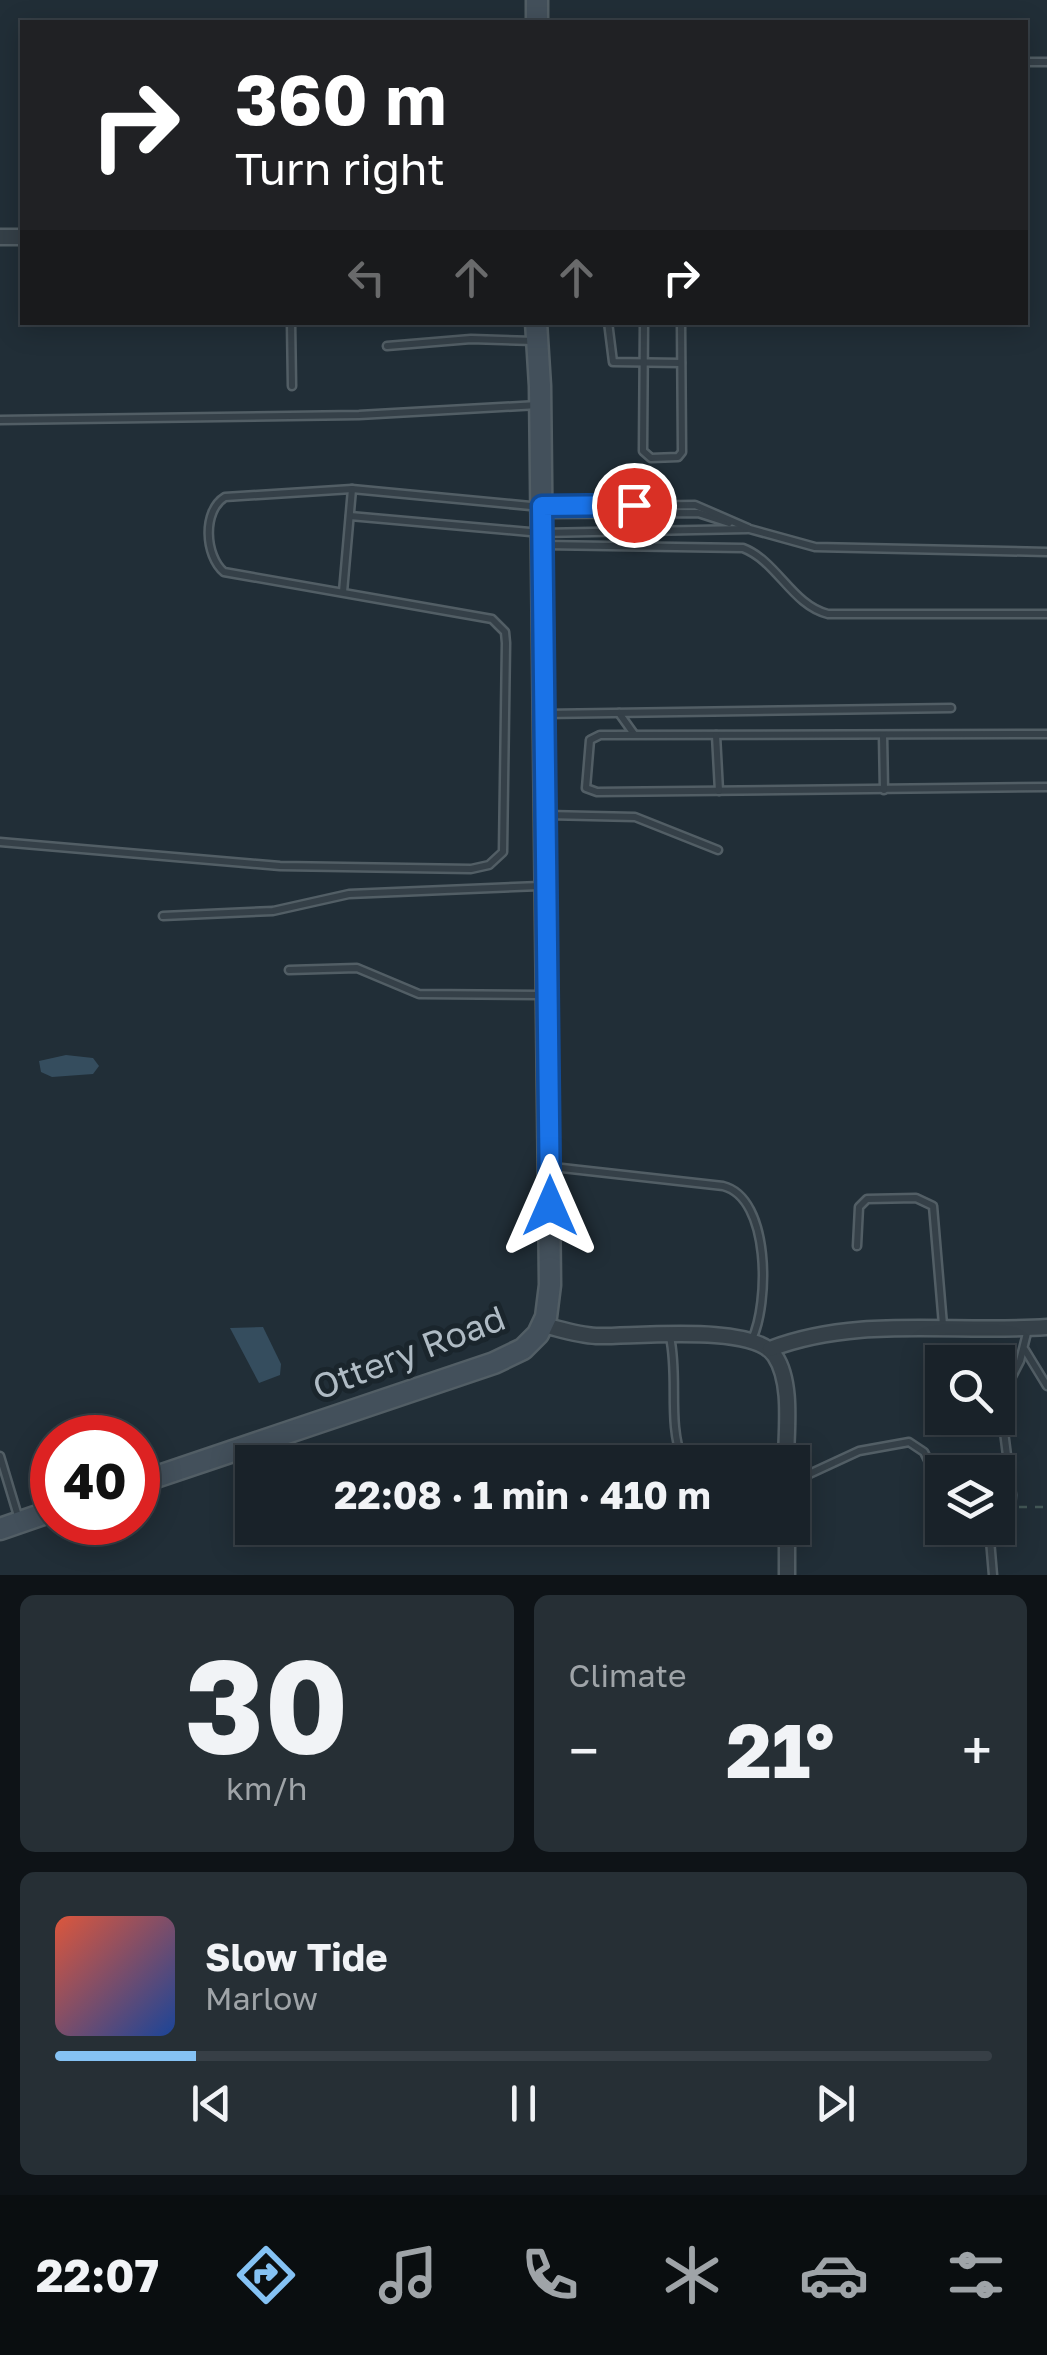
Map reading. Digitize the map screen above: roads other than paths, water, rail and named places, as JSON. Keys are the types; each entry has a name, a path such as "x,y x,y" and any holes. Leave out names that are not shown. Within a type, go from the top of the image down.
{"street":[{"name":"Ottery Road","path":"160,1476 494,1363 522,1349 543,1325 550,1285 550,1166 540,328"},
{"path":"543,1325 592,1336 752,1340 770,1350 783,1378 785,1445"},
{"path":"770,1350 825,1333 944,1325 1047,1327"},
{"path":"786,1545 787,1575"}],"lane":[{"path":"291,325 292,386"},
{"path":"608,325 610,360 681,363"},
{"path":"644,325 642,451 651,458 678,457 682,452 681,325"},
{"path":"387,346 540,328"},
{"path":"0,420 359,415 540,395"},
{"path":"342,592 352,489"},
{"path":"0,842 280,866 471,869 498,859 506,839 504,632 492,618 224,572 211,557 212,512 225,497 352,489 541,525 743,548 756,554 813,608 828,614 1047,614"},
{"path":"541,525 698,514 815,547 1047,552"},
{"path":"350,516 541,525 748,528"},
{"path":"544,714 951,708"},
{"path":"619,713 634,735"},
{"path":"883,734 884,790"},
{"path":"1047,734 600,735 590,740 586,788 597,792 1047,787"},
{"path":"716,735 719,791"},
{"path":"546,815 635,818 718,850"},
{"path":"162,916 273,911 348,894 546,886"},
{"path":"289,970 358,968 384,976 401,990 419,994 548,995"},
{"path":"550,1166 723,1186 739,1192 748,1204 763,1258 763,1316 752,1340"},
{"path":"857,1246 859,1207 867,1199 916,1198 933,1206 944,1325"},
{"path":"1006,1455 1000,1400 1024,1350 1028,1328"},
{"path":"670,1336 677,1375 673,1425 678,1445"},
{"path":"1024,1350 1047,1386"},
{"path":"810,1474 859,1451 908,1442 926,1455"},
{"path":"0,1456 10,1526"},
{"path":"991,1545 993,1575"}],"water":[{"path":"66,1055 93,1058 99,1066 93,1074 52,1077 41,1072 39,1061"},
{"path":"263,1327 281,1364 280,1375 259,1383 230,1328"}]}
